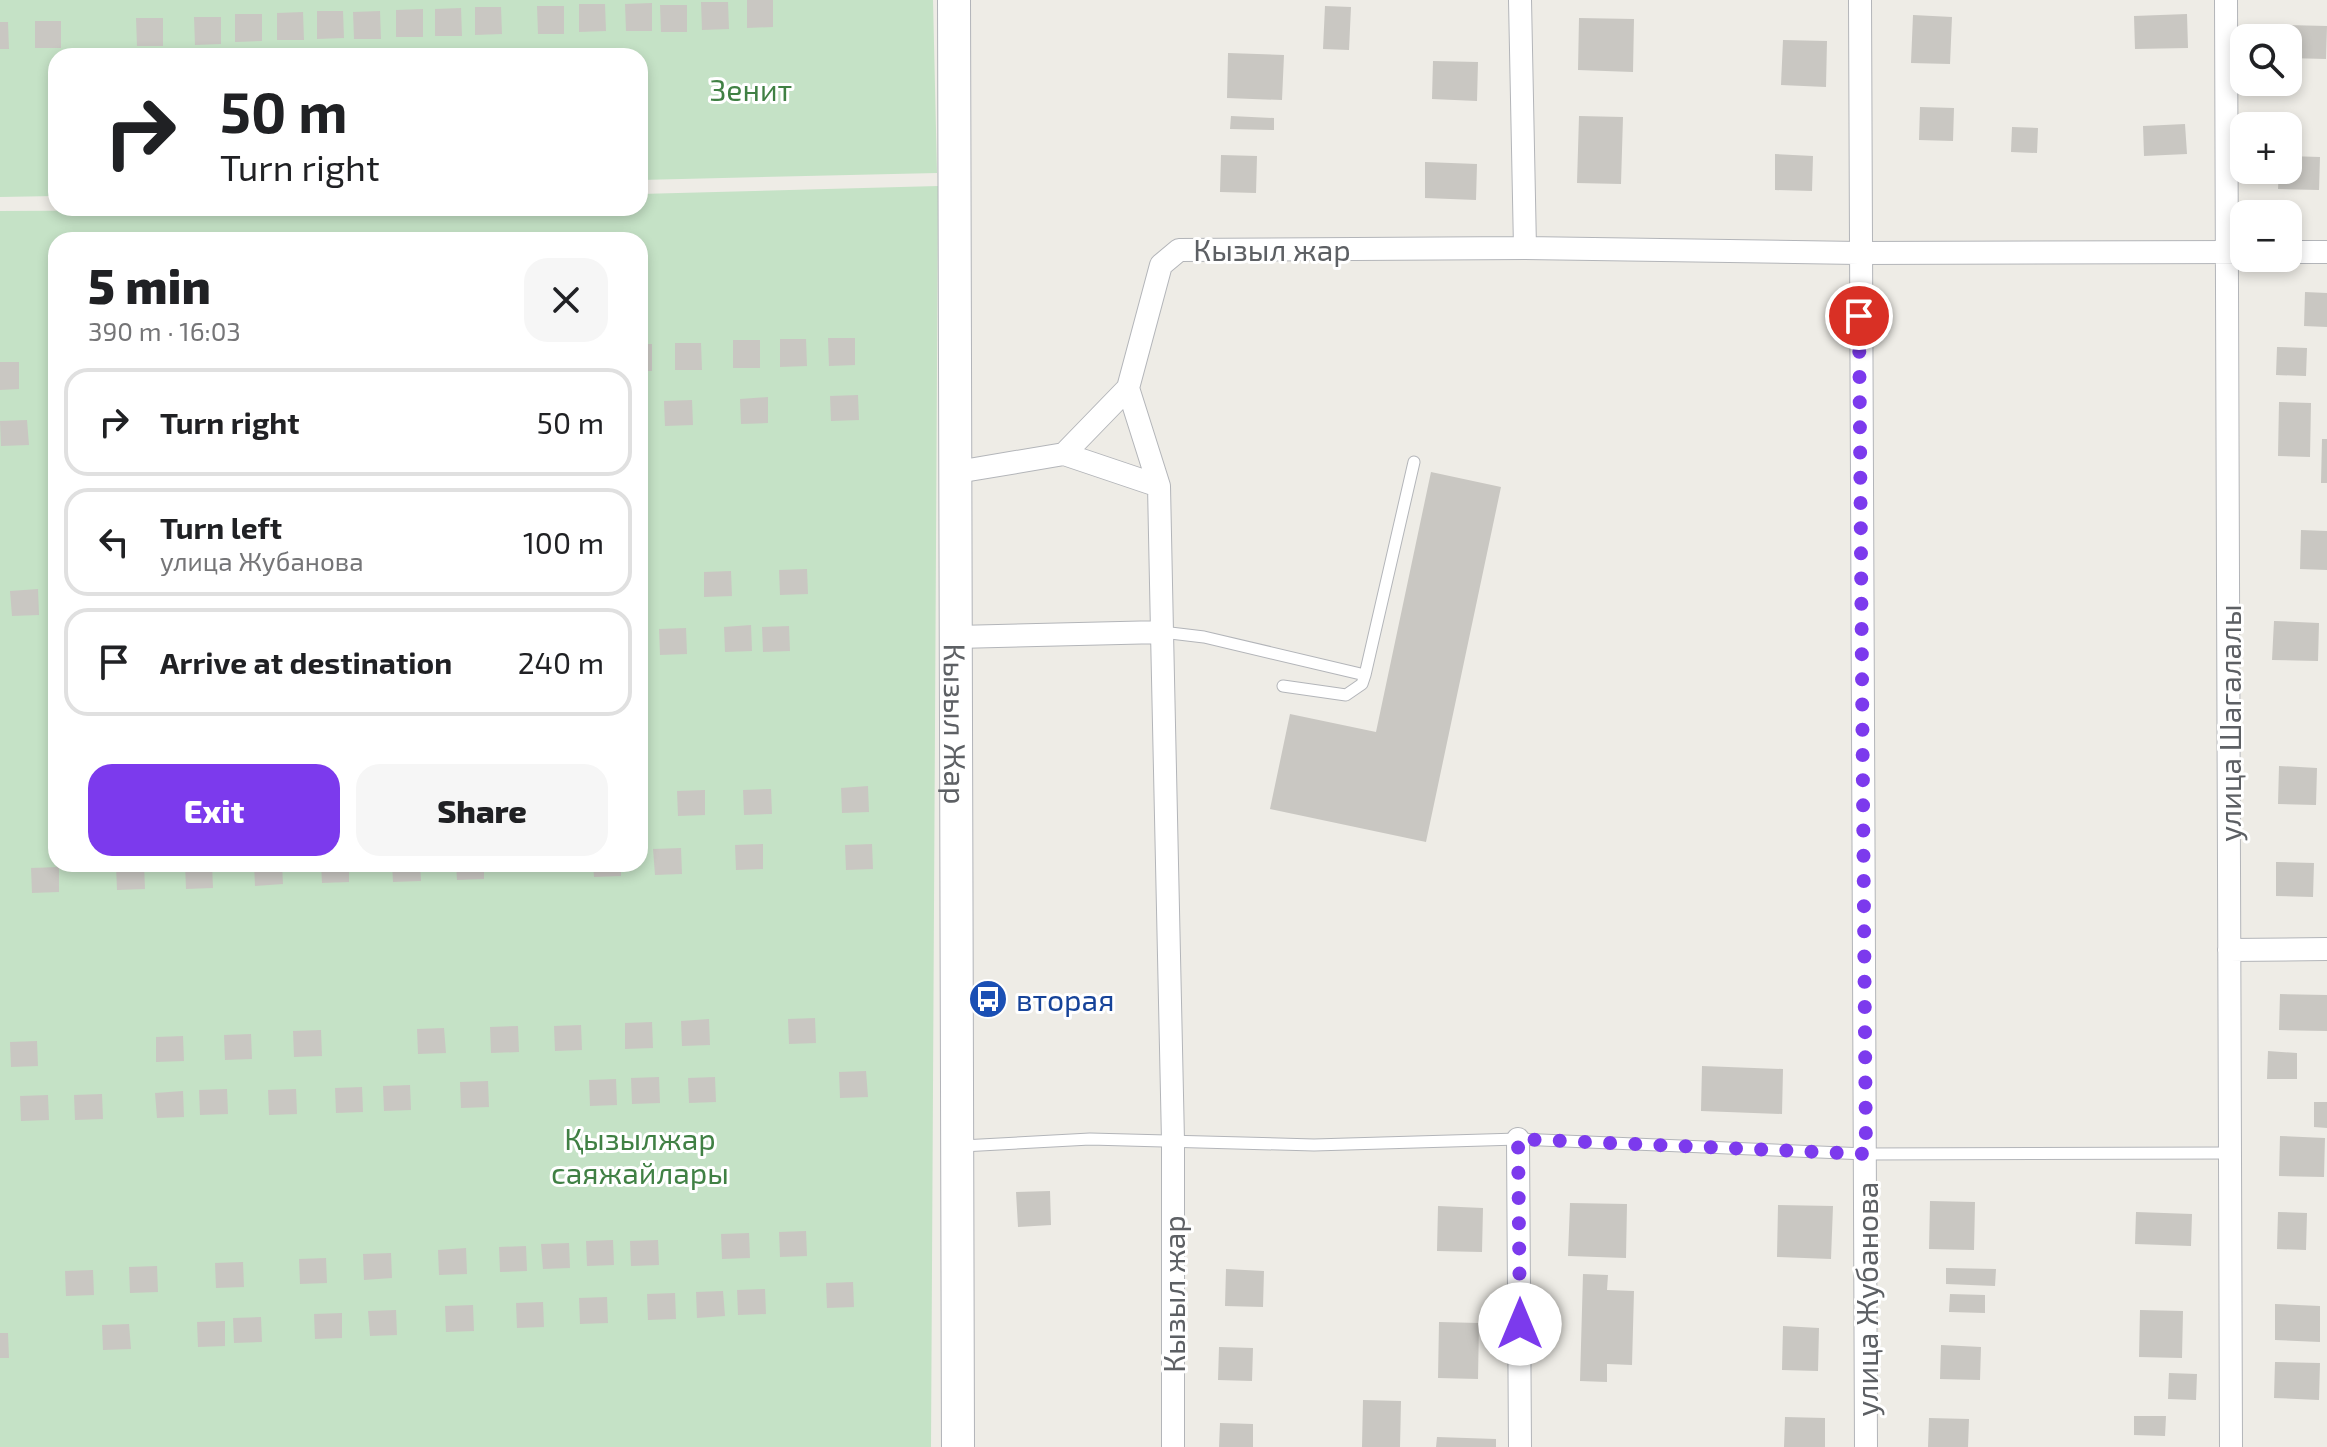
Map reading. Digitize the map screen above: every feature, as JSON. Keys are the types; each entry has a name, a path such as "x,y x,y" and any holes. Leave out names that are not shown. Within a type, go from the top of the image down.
{"main road":[{"name":"Кызыл Жар","path":"954,0 958,1447"}],"street":[{"path":"1520,0 1522,224 1525,248"},
{"name":"улица Жубанова","path":"1860,0 1866,1447"},
{"name":"улица Шагалалы","path":"2226,0 2234,200"},
{"name":"Кызыл жар","path":"1064,454 1128,388 1161,265 1179,250 1525,248 1859,253 2230,252"},
{"path":"2302,252 2327,252"},
{"name":"улица Шагалалы","path":"2231,1447 2229,950 2236,272"},
{"name":"Кызыл жар","path":"1128,388 1159,486 1173,1141 1173,1447"},
{"path":"957,472 1064,454 1159,486"},
{"path":"957,637 1162,632"},
{"path":"2229,950 2327,949"},
{"path":"1518,1139 1520,1447"}],"lane":[{"path":"1283,686 1346,695 1362,684 1414,462"},
{"path":"1162,632 1204,637 1365,675"},
{"path":"957,1147 1090,1139 1314,1145 1518,1139 1866,1154 2230,1153"}],"green space":[{"name":"Зенит","path":"0,0 933,0 937,173 648,180 648,48 48,48 48,196 0,197"},
{"name":"Қызылжар саяжайлары","path":"938,186 931,1447 0,1447 0,211 48,211 48,216 648,216 648,194"}],"building":[{"path":"747,0 773,0 773,27 747,28"},
{"path":"701,2 728,2 729,29 702,30"},
{"path":"652,3 652,31 626,31 625,4"},
{"path":"579,4 605,4 606,31 579,32"},
{"path":"660,5 687,5 687,32 661,32"},
{"path":"537,6 564,6 564,34 538,34"},
{"path":"1325,6 1351,7 1349,50 1323,49"},
{"path":"475,7 501,7 502,34 475,35"},
{"path":"461,8 462,36 435,36 435,9"},
{"path":"423,9 423,37 396,37 396,10"},
{"path":"317,11 343,11 344,38 317,39"},
{"path":"380,11 381,39 354,39 353,12"},
{"path":"303,12 304,40 277,40 277,13"},
{"path":"235,14 262,14 262,41 235,42"},
{"path":"2187,14 2188,48 2135,49 2134,16"},
{"path":"1913,15 1952,17 1950,64 1911,63"},
{"path":"194,17 221,17 221,44 195,45"},
{"path":"136,18 163,18 163,46 137,46"},
{"path":"1579,18 1634,19 1633,72 1578,70"},
{"path":"35,21 61,21 61,48 35,48"},
{"path":"0,22 8,22 9,49 0,49"},
{"path":"2302,25 2327,26 2326,59 2302,58"},
{"path":"1783,40 1827,41 1826,87 1781,85"},
{"path":"1228,53 1284,55 1282,100 1227,98"},
{"path":"1433,61 1478,62 1477,101 1432,99"},
{"path":"1920,107 1954,108 1953,141 1919,140"},
{"path":"1231,116 1274,118 1274,130 1230,129"},
{"path":"1579,116 1623,117 1621,184 1577,183"},
{"path":"2185,124 2187,154 2144,156 2143,126"},
{"path":"2012,127 2038,128 2037,153 2011,152"},
{"path":"1775,154 1813,156 1812,191 1775,190"},
{"path":"1221,155 1257,156 1256,193 1220,192"},
{"path":"2302,156 2320,157 2319,190 2278,189 2278,184 2302,184"},
{"path":"1425,162 1477,164 1476,200 1425,198"},
{"path":"2305,292 2327,293 2327,327 2304,326"},
{"path":"828,338 855,338 855,365 829,366"},
{"path":"780,339 806,339 807,366 780,367"},
{"path":"733,340 760,340 760,368 733,368"},
{"path":"675,343 701,343 702,370 675,370"},
{"path":"648,344 652,344 652,371 648,371"},
{"path":"2277,347 2307,348 2306,376 2276,375"},
{"path":"0,362 19,362 19,389 0,390"},
{"path":"858,395 859,420 831,421 830,396"},
{"path":"768,397 768,423 741,424 740,399"},
{"path":"692,400 693,425 665,426 664,401"},
{"path":"2279,402 2311,403 2310,457 2278,456"},
{"path":"27,420 29,445 1,446 0,421"},
{"path":"2322,439 2327,439 2327,483 2321,483"},
{"path":"1431,472 1501,487 1426,842 1270,809 1290,714 1376,732"},
{"path":"2301,530 2327,531 2327,570 2300,569"},
{"path":"807,569 808,594 780,595 779,570"},
{"path":"731,571 732,596 704,597 704,572"},
{"path":"38,589 39,615 12,616 10,591"},
{"path":"2274,621 2319,623 2318,661 2272,660"},
{"path":"751,625 752,651 725,652 724,627"},
{"path":"789,626 790,651 763,652 762,627"},
{"path":"686,628 687,654 660,655 659,629"},
{"path":"2279,766 2317,768 2316,805 2278,804"},
{"path":"868,786 869,812 842,813 841,788"},
{"path":"771,789 772,814 744,815 743,790"},
{"path":"705,790 705,815 678,816 677,791"},
{"path":"763,844 763,869 736,870 735,845"},
{"path":"872,844 873,869 846,870 845,845"},
{"path":"681,848 682,874 655,875 653,849"},
{"path":"2276,862 2314,863 2313,897 2276,896"},
{"path":"48,867 48,872 59,872 59,892 32,893 31,868"},
{"path":"116,872 144,872 145,889 117,890"},
{"path":"185,872 212,872 213,888 186,889"},
{"path":"254,872 282,872 283,884 255,886"},
{"path":"321,872 349,872 349,882 322,883"},
{"path":"392,872 420,872 421,881 393,882"},
{"path":"456,872 484,872 484,879 457,880"},
{"path":"594,872 621,872 621,876 594,877"},
{"path":"2280,994 2327,995 2327,1031 2279,1030"},
{"path":"815,1018 816,1043 789,1044 788,1019"},
{"path":"709,1019 710,1045 682,1046 681,1021"},
{"path":"652,1022 653,1048 625,1049 625,1023"},
{"path":"581,1025 582,1050 555,1051 554,1026"},
{"path":"518,1026 519,1052 491,1053 490,1027"},
{"path":"444,1028 446,1053 418,1054 417,1029"},
{"path":"321,1030 322,1056 294,1057 293,1031"},
{"path":"251,1034 252,1059 225,1060 224,1035"},
{"path":"183,1036 184,1061 156,1062 156,1037"},
{"path":"37,1041 38,1066 11,1067 10,1042"},
{"path":"2268,1051 2297,1053 2297,1079 2267,1079"},
{"path":"1702,1066 1783,1069 1782,1114 1701,1111"},
{"path":"866,1071 868,1097 840,1098 839,1072"},
{"path":"659,1077 660,1103 632,1104 631,1078"},
{"path":"715,1077 716,1102 689,1103 688,1078"},
{"path":"616,1079 617,1105 590,1106 589,1080"},
{"path":"488,1081 489,1107 461,1108 460,1082"},
{"path":"410,1085 411,1110 384,1111 383,1086"},
{"path":"362,1087 363,1112 336,1113 335,1088"},
{"path":"227,1089 228,1114 200,1115 199,1090"},
{"path":"296,1089 297,1114 269,1115 268,1090"},
{"path":"183,1091 184,1117 157,1118 155,1093"},
{"path":"102,1094 103,1119 75,1120 74,1095"},
{"path":"48,1095 49,1120 21,1121 20,1096"},
{"path":"2314,1102 2327,1102 2327,1128 2314,1127"},
{"path":"2280,1136 2325,1138 2324,1177 2279,1176"},
{"path":"1050,1191 1051,1225 1018,1227 1016,1192"},
{"path":"1930,1201 1975,1202 1974,1250 1929,1249"},
{"path":"1570,1203 1627,1204 1626,1258 1568,1256"},
{"path":"1778,1205 1833,1206 1831,1259 1777,1257"},
{"path":"1438,1206 1483,1208 1482,1252 1437,1251"},
{"path":"2136,1212 2192,1214 2191,1246 2135,1244"},
{"path":"2278,1212 2307,1213 2306,1250 2277,1249"},
{"path":"806,1231 807,1256 780,1257 779,1232"},
{"path":"749,1233 750,1258 722,1259 721,1234"},
{"path":"613,1240 614,1265 587,1266 586,1241"},
{"path":"658,1240 659,1265 631,1266 630,1241"},
{"path":"569,1243 570,1268 543,1269 541,1244"},
{"path":"526,1246 527,1271 500,1272 499,1247"},
{"path":"466,1248 467,1274 439,1275 438,1250"},
{"path":"391,1253 392,1278 364,1280 363,1254"},
{"path":"326,1258 327,1283 300,1284 299,1259"},
{"path":"243,1262 244,1287 216,1288 215,1263"},
{"path":"157,1266 158,1292 130,1293 129,1267"},
{"path":"1946,1268 1996,1269 1995,1286 1946,1284"},
{"path":"1226,1269 1264,1271 1263,1307 1225,1306"},
{"path":"93,1270 94,1295 66,1296 65,1271"},
{"path":"1583,1274 1608,1275 1607,1290 1634,1291 1632,1365 1607,1364 1607,1382 1580,1381"},
{"path":"853,1282 854,1307 827,1308 826,1283"},
{"path":"765,1289 766,1314 738,1315 737,1290"},
{"path":"723,1291 725,1316 697,1318 696,1292"},
{"path":"675,1293 676,1319 648,1320 647,1294"},
{"path":"1950,1294 1985,1295 1985,1313 1949,1312"},
{"path":"607,1297 608,1323 580,1324 579,1298"},
{"path":"543,1302 544,1327 517,1328 516,1303"},
{"path":"2275,1304 2320,1306 2320,1342 2275,1340"},
{"path":"473,1305 474,1331 446,1332 445,1306"},
{"path":"396,1310 397,1335 370,1336 368,1311"},
{"path":"2140,1310 2183,1311 2182,1358 2139,1357"},
{"path":"342,1313 342,1338 315,1339 314,1314"},
{"path":"261,1317 262,1342 234,1343 233,1318"},
{"path":"225,1321 225,1346 198,1347 197,1322"},
{"path":"1439,1322 1479,1323 1478,1379 1438,1378"},
{"path":"129,1324 131,1349 103,1350 102,1325"},
{"path":"1783,1326 1819,1328 1818,1371 1782,1370"},
{"path":"0,1333 8,1333 9,1358 0,1358"},
{"path":"1941,1345 1981,1347 1980,1380 1940,1379"},
{"path":"1219,1347 1253,1348 1252,1381 1218,1380"},
{"path":"2275,1362 2320,1363 2319,1400 2274,1398"},
{"path":"2169,1373 2197,1374 2196,1400 2168,1399"},
{"path":"1363,1400 1401,1401 1400,1447 1362,1447"},
{"path":"2134,1416 2166,1416 2165,1436 2134,1435"},
{"path":"1785,1417 1825,1418 1825,1447 1784,1447"},
{"path":"1929,1418 1969,1419 1968,1447 1928,1447"},
{"path":"1220,1423 1253,1424 1253,1447 1219,1447"},
{"path":"1437,1437 1496,1439 1496,1447 1436,1447"}],"place":[{"name":"вторая","path":"988,999"}],"route":[{"path":"1520,1324 1518,1139 1866,1154 1859,316"}]}
